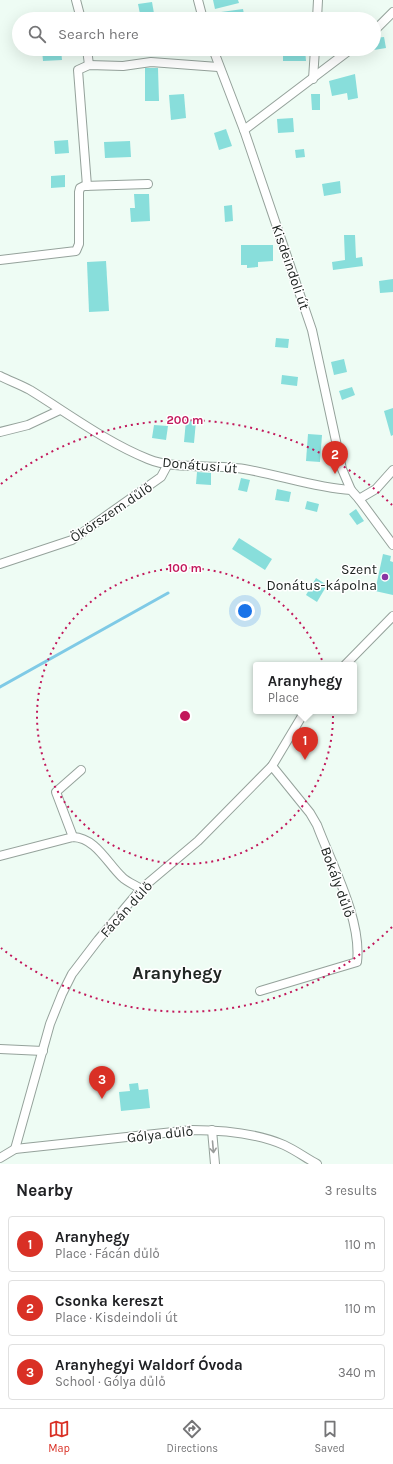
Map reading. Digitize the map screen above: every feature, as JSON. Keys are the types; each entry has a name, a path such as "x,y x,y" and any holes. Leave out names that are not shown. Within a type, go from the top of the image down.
{"street":[{"path":"76,0 80,12"},
{"path":"198,0 201,12"},
{"path":"317,12 318,0"},
{"path":"381,23 393,12"},
{"path":"87,56 89,65"},
{"name":"Kisdeindoli út","path":"215,56 244,130 312,330 342,469 351,490"},
{"path":"313,79 315,56"},
{"path":"244,130 342,56"},
{"path":"87,186 78,70 89,65 123,66 151,62 218,67"},
{"path":"0,260 76,251 79,244 80,188 87,186 148,184"},
{"name":"Donátusi út","path":"0,376 29,390 130,451 149,460 168,464 210,465 244,469 333,490 351,490"},
{"path":"0,432 28,424 60,410"},
{"name":"Ökörszem dűlő","path":"0,564 72,540 161,477 168,464"},
{"path":"359,499 376,489 393,470"},
{"path":"351,490 393,545"},
{"path":"348,662 393,616"},
{"name":"Fácán dűlő","path":"15,1149 43,1051 62,994 72,974 140,889 198,841 272,766 303,714"},
{"name":"Bokály dűlő","path":"260,991 357,962 358,953 350,906 317,825 310,813 272,766"},
{"path":"73,837 56,792 81,770"},
{"path":"0,856 73,837 82,837 94,846 122,878 140,889"},
{"path":"0,1049 43,1051"},
{"name":"Gólya dűlő","path":"0,1158 15,1149 192,1130 212,1130 263,1138 285,1146 317,1164"},
{"path":"212,1130 215,1164"}],"building":[{"path":"213,0 238,0 239,3 215,9"},
{"path":"152,2 154,12 140,12 138,4"},
{"path":"243,9 244,12 221,12"},
{"path":"381,37 384,37 386,48 381,49"},
{"path":"43,56 62,56 62,60 43,61"},
{"path":"283,56 306,56 306,61 283,61"},
{"path":"145,68 158,68 159,101 145,101"},
{"path":"355,74 358,98 348,100 347,93 332,96 329,81"},
{"path":"184,94 186,118 171,120 169,95"},
{"path":"311,94 320,94 320,110 312,110"},
{"path":"293,118 294,132 278,133 277,119"},
{"path":"226,129 232,146 219,150 214,133"},
{"path":"68,140 69,153 55,154 54,141"},
{"path":"130,141 131,157 105,158 104,142"},
{"path":"304,149 305,157 296,158 295,150"},
{"path":"65,175 65,187 51,188 51,176"},
{"path":"340,181 341,193 324,196 322,184"},
{"path":"134,194 149,194 150,221 131,222 130,208 135,208"},
{"path":"232,205 233,221 225,222 224,206"},
{"path":"344,235 355,235 356,258 362,257 363,266 333,270 332,262 345,260"},
{"path":"241,245 273,245 273,261 258,262 258,267 247,268 247,265 241,265"},
{"path":"106,261 109,311 89,312 87,262"},
{"path":"393,279 393,292 380,293 379,281"},
{"path":"276,338 289,339 288,348 275,347"},
{"path":"344,359 347,372 334,375 331,362"},
{"path":"282,375 298,377 297,386 281,384"},
{"path":"352,387 355,395 342,400 339,391"},
{"path":"393,408 393,435 391,436 384,411"},
{"path":"186,420 196,421 194,443 184,442"},
{"path":"154,425 168,426 166,440 152,438"},
{"path":"308,434 322,435 320,462 306,461"},
{"path":"197,472 211,473 211,485 196,484"},
{"path":"241,478 250,480 247,492 238,490"},
{"path":"277,489 291,492 289,502 275,500"},
{"path":"307,501 319,504 317,512 305,509"},
{"path":"356,509 364,521 357,525 349,514"},
{"path":"239,538 272,559 265,570 232,549"},
{"name":"Szent Donátus-kápolna","path":"383,554 391,556 390,561 393,562 393,595 375,591"},
{"path":"316,578 327,585 317,602 306,595"},
{"path":"138,1083 139,1090 148,1089 150,1108 121,1111 119,1092 130,1091 129,1084"}],"waterway":[{"path":"0,687 168,593"}],"place":[{"name":"Csonka kereszt","path":"335,474"},
{"name":"Szent Donátus-kápolna","path":"385,577"},
{"name":"Aranyhegy","path":"305,760"},
{"name":"Aranyhegyi Waldorf Óvoda","path":"102,1099"}],"district":[{"name":"Aranyhegy","path":"177,973"}]}
